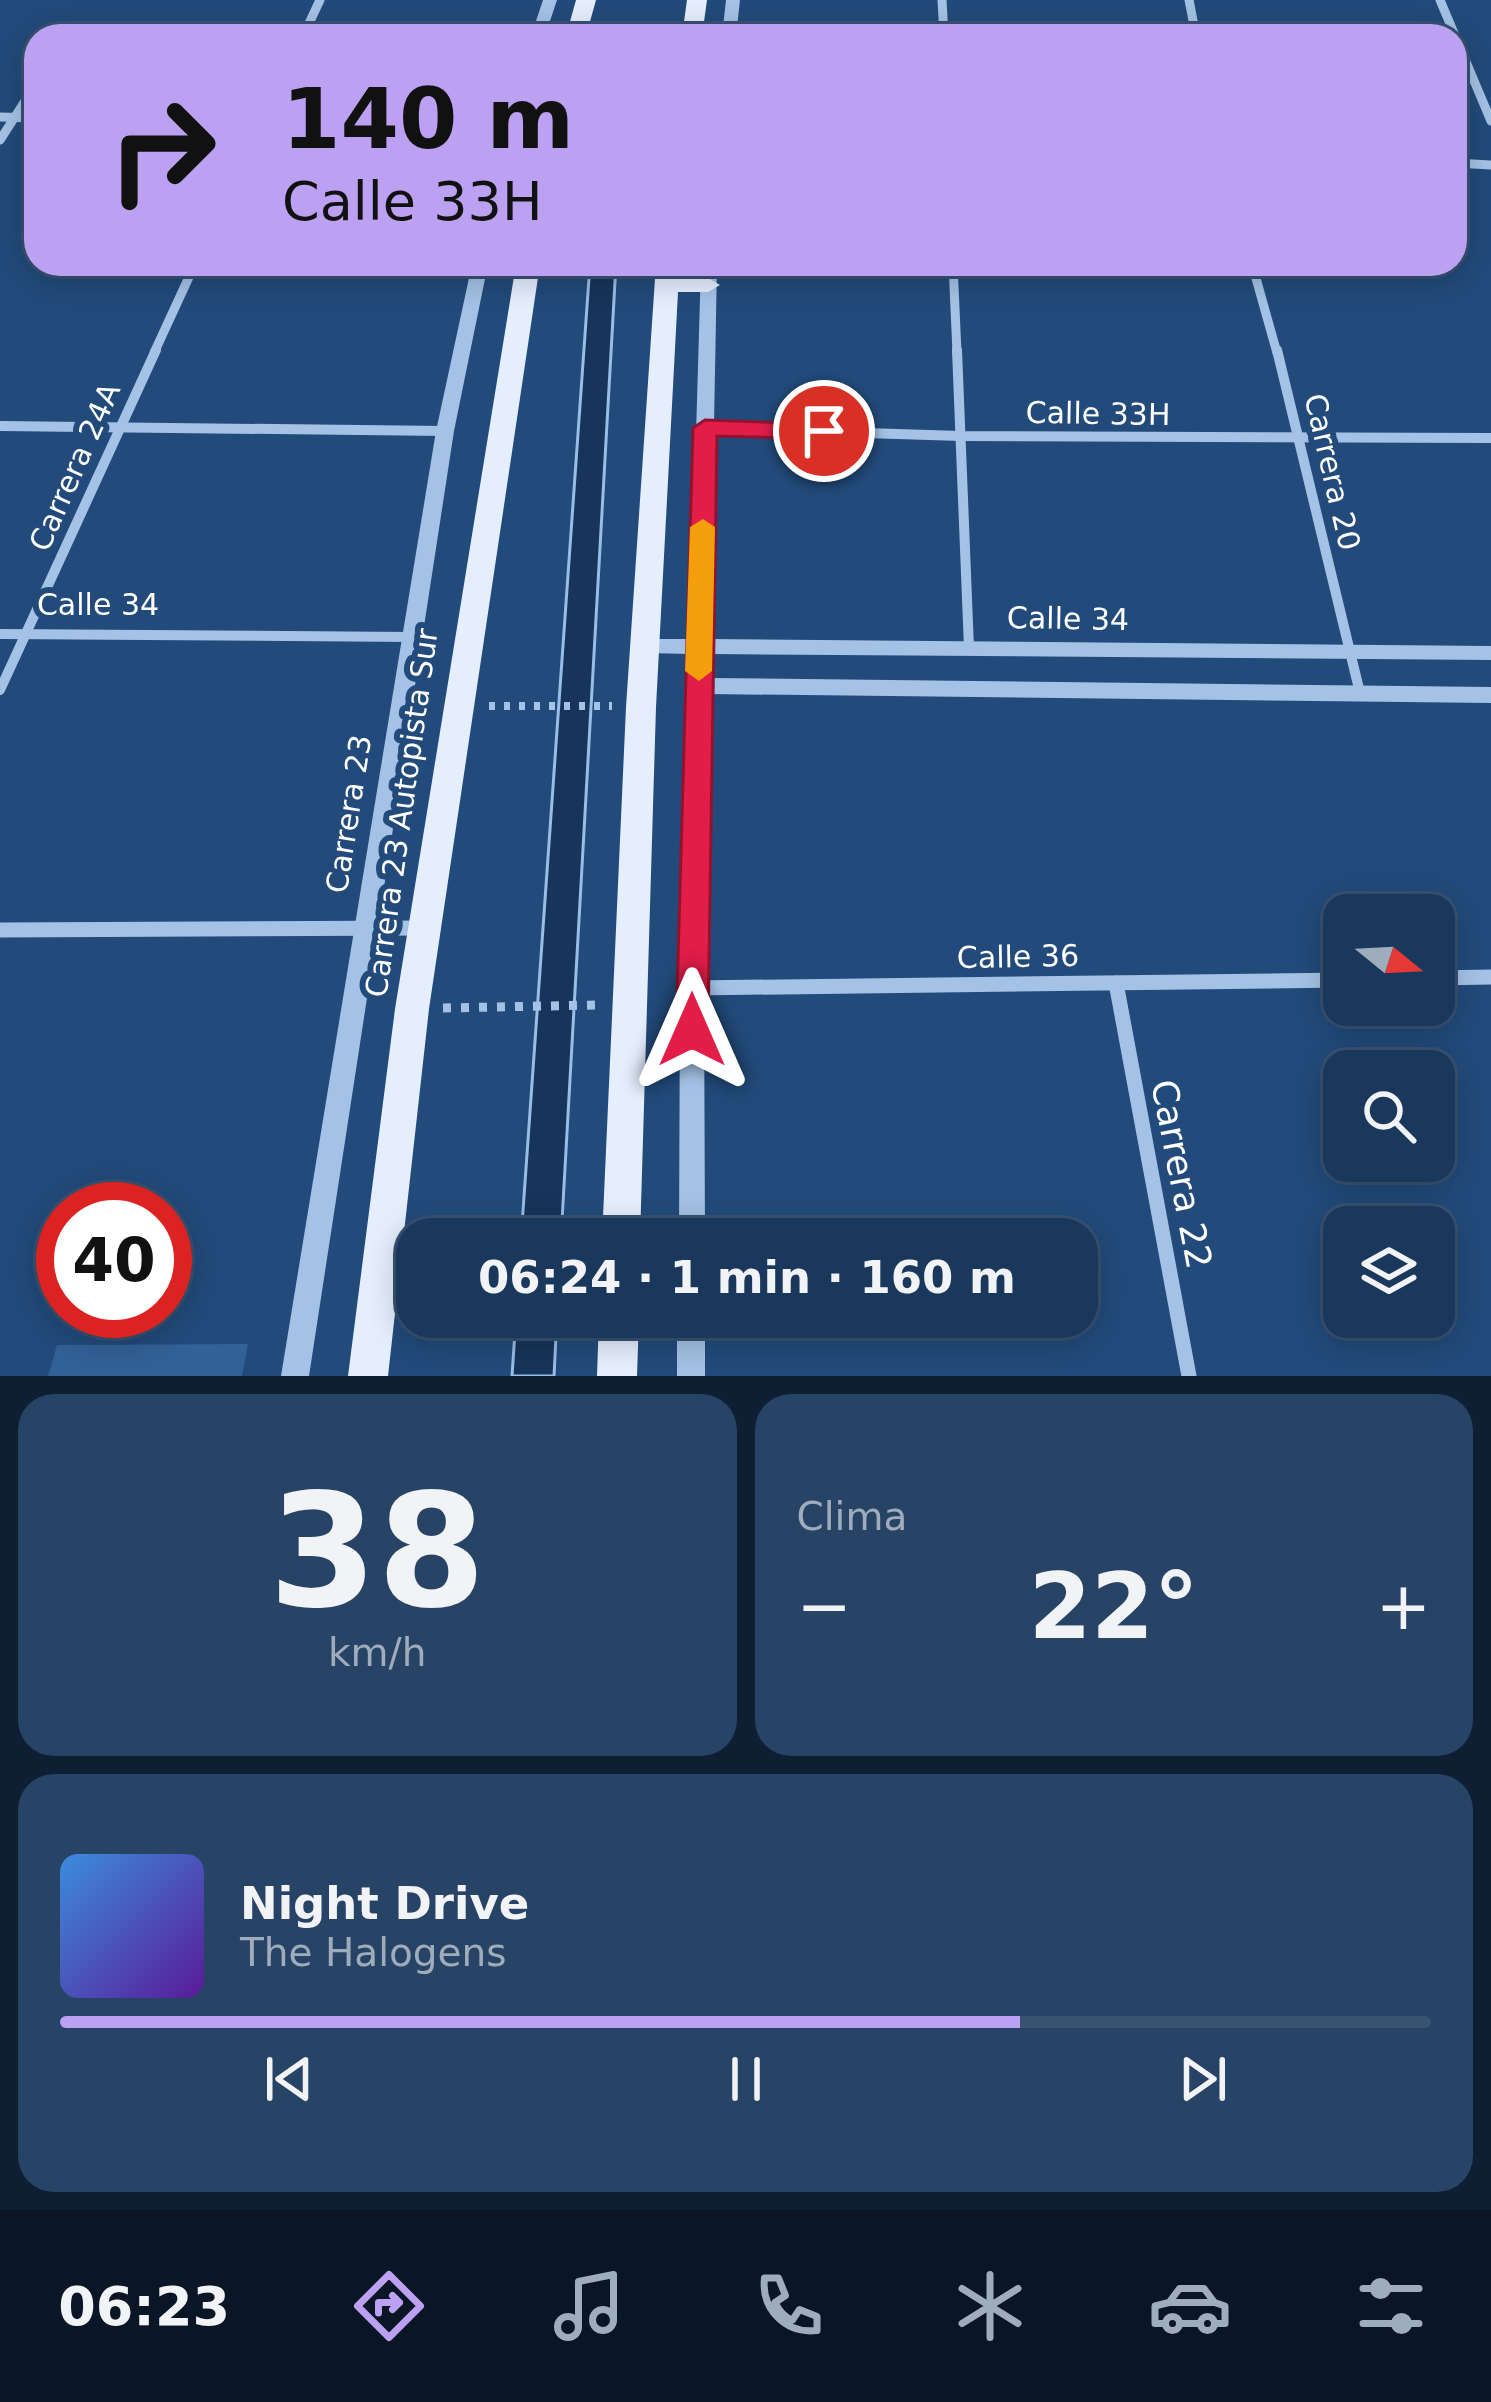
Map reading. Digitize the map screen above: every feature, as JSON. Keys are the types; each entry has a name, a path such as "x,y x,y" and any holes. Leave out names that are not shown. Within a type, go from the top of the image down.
{"main road":[{"name":"Carrera 23 Autopista Sur","path":"368,1376 412,1009 526,276"},
{"path":"622,1218 644,646 667,276"},
{"path":"617,1376 618,1338"}],"street":[{"path":"1467,64 1491,121"},
{"path":"0,140 24,103"},
{"path":"0,117 24,117"},
{"name":"Carrera 24A","path":"0,690 189,276"},
{"name":"Carrera 23","path":"295,1376 445,431 477,276"},
{"path":"692,1218 692,988 708,276"},
{"path":"954,276 970,648"},
{"name":"Carrera 20","path":"1255,276 1302,440 1360,693"},
{"path":"0,426 445,431"},
{"name":"Calle 33H","path":"705,428 961,436 1491,438"},
{"name":"Calle 34","path":"0,634 412,637"},
{"name":"Calle 34","path":"644,646 1491,653"},
{"path":"698,686 1491,695"},
{"path":"0,930 424,928"},
{"path":"1455,978 1491,977"},
{"name":"Calle 36","path":"692,988 1323,980"},
{"name":"Carrera 22","path":"1116,983 1189,1376"},
{"path":"691,1376 692,1338"}],"path":[{"path":"475,706 620,706"},
{"path":"412,1009 586,1005"}],"water":[{"path":"589,276 615,276 562,1218 522,1218"},
{"path":"515,1338 556,1338 554,1376 512,1376"}],"building":[{"path":"248,1344 242,1376 48,1376 57,1345"}],"slow traffic":[{"path":"699,671 703,527"}],"route":[{"path":"692,1030 705,428 824,431"}]}
